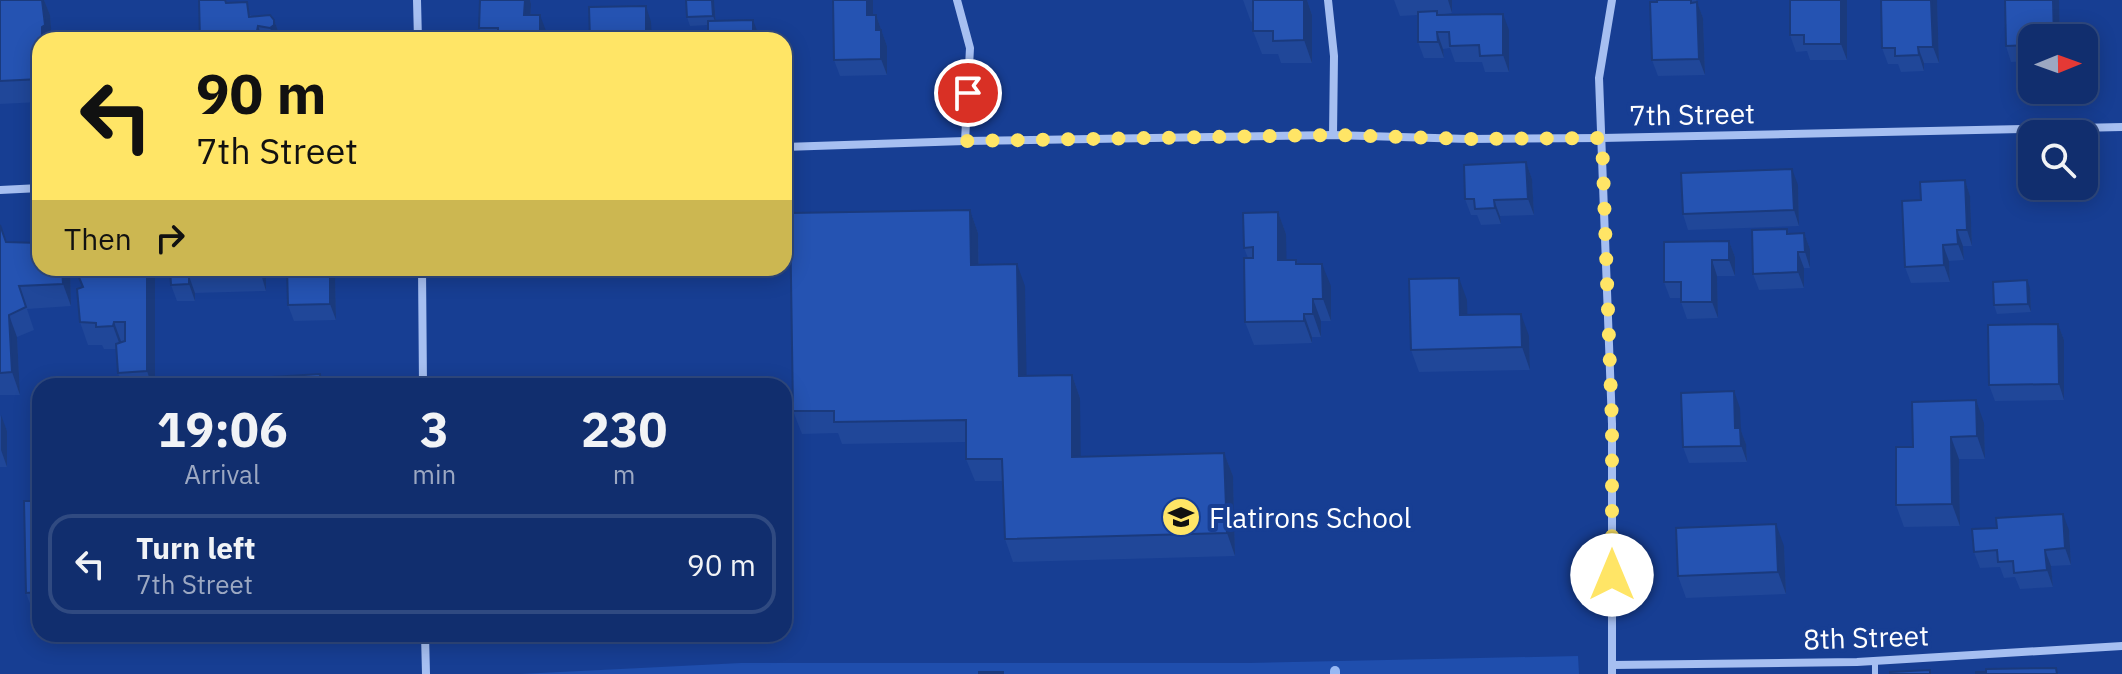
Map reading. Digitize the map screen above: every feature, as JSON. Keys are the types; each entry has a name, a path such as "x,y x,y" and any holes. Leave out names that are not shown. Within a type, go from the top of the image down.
{"street":[{"path":"417,0 418,32"},
{"path":"957,0 970,48 965,141"},
{"path":"1328,0 1334,56 1333,135"},
{"path":"1612,0 1599,78 1612,424 1612,670"},
{"name":"7th Street","path":"792,147 1333,135 1468,139 1602,138 2122,127"},
{"path":"0,190 32,188"},
{"path":"422,276 423,378"},
{"path":"425,642 426,674"},
{"name":"8th Street","path":"1612,670 2122,646"}],"lane":[{"path":"1875,660 1875,674"}],"shaded area":[{"path":"1578,656 1579,674 520,674 741,663 1249,663"}],"building":[{"path":"0,0 42,0 45,25 42,32 32,32 32,79 0,81"},
{"path":"199,0 247,2 249,17 270,15 274,20 270,28 258,26 257,32 200,32"},
{"path":"480,0 525,0 524,15 540,15 540,32 498,32 498,28 479,28"},
{"path":"686,0 712,0 713,16 687,17"},
{"path":"833,0 867,0 867,15 876,15 876,30 881,30 881,59 834,60"},
{"path":"1253,0 1304,0 1304,40 1273,41 1273,31 1253,31"},
{"path":"1790,0 1841,0 1841,44 1804,44 1804,35 1790,35"},
{"path":"1881,0 1931,0 1933,47 1918,47 1919,55 1895,56 1895,48 1882,48"},
{"path":"2005,0 2053,0 2054,24 2018,24 2018,46 2006,46"},
{"path":"1650,2 1697,2 1699,59 1652,60"},
{"path":"646,6 646,32 590,32 589,7"},
{"path":"1437,11 1437,15 1503,14 1503,55 1480,56 1479,45 1450,46 1449,32 1437,32 1438,42 1418,42 1418,12"},
{"path":"753,20 753,32 708,32 708,21"},
{"path":"1526,162 1528,199 1494,200 1495,208 1475,209 1474,199 1465,199 1464,165"},
{"path":"1792,169 1794,210 1683,214 1681,173"},
{"path":"1965,180 1967,230 1957,230 1958,244 1943,245 1944,265 1905,267 1902,201 1921,200 1920,182"},
{"path":"970,210 971,265 1017,264 1019,376 1072,375 1072,457 1224,453 1227,533 1005,539 1002,459 966,459 966,420 834,422 834,411 793,411 792,213"},
{"path":"1278,212 1278,260 1322,264 1323,299 1313,299 1313,314 1304,314 1304,321 1245,322 1244,258 1253,258 1253,247 1244,248 1243,213"},
{"path":"0,225 6,242 32,243 32,276 62,276 63,284 19,286 26,307 9,315 12,372 0,373"},
{"path":"1787,229 1787,234 1804,233 1805,252 1798,252 1798,272 1753,274 1752,230"},
{"path":"1729,241 1729,260 1712,260 1712,302 1681,302 1681,282 1664,282 1664,242"},
{"path":"78,276 147,276 147,371 118,373 116,344 125,341 125,322 96,327 96,323 80,322 77,289 83,287"},
{"path":"170,276 189,276 189,284 171,285"},
{"path":"287,276 330,276 330,304 288,305"},
{"path":"1459,278 1460,315 1521,314 1522,347 1411,350 1409,279"},
{"path":"2027,280 2028,304 1994,305 1993,282"},
{"path":"2058,324 2059,384 1989,385 1988,325"},
{"path":"320,374 320,378 273,378"},
{"path":"1734,391 1735,428 1740,428 1741,446 1683,447 1681,393"},
{"path":"1976,400 1977,436 1951,437 1952,504 1896,505 1896,447 1913,447 1912,402"},
{"path":"24,501 32,501 32,593 26,593"},
{"path":"2063,514 2065,548 2045,550 2047,570 2014,573 2013,561 1998,562 1997,550 1974,552 1972,529 1997,528 1996,518"},
{"path":"1776,524 1778,572 1678,576 1676,528"},
{"path":"2056,668 2057,674 1976,674 1986,672 1986,669"},
{"path":"1930,670 1930,674 1890,674 1890,672"},
{"path":"1003,672 1003,674 979,674"}],"place":[{"name":"Flatirons School","path":"1181,517"}],"route":[{"path":"968,93 965,141 1333,135 1468,139 1602,138 1612,424 1612,575"}]}
